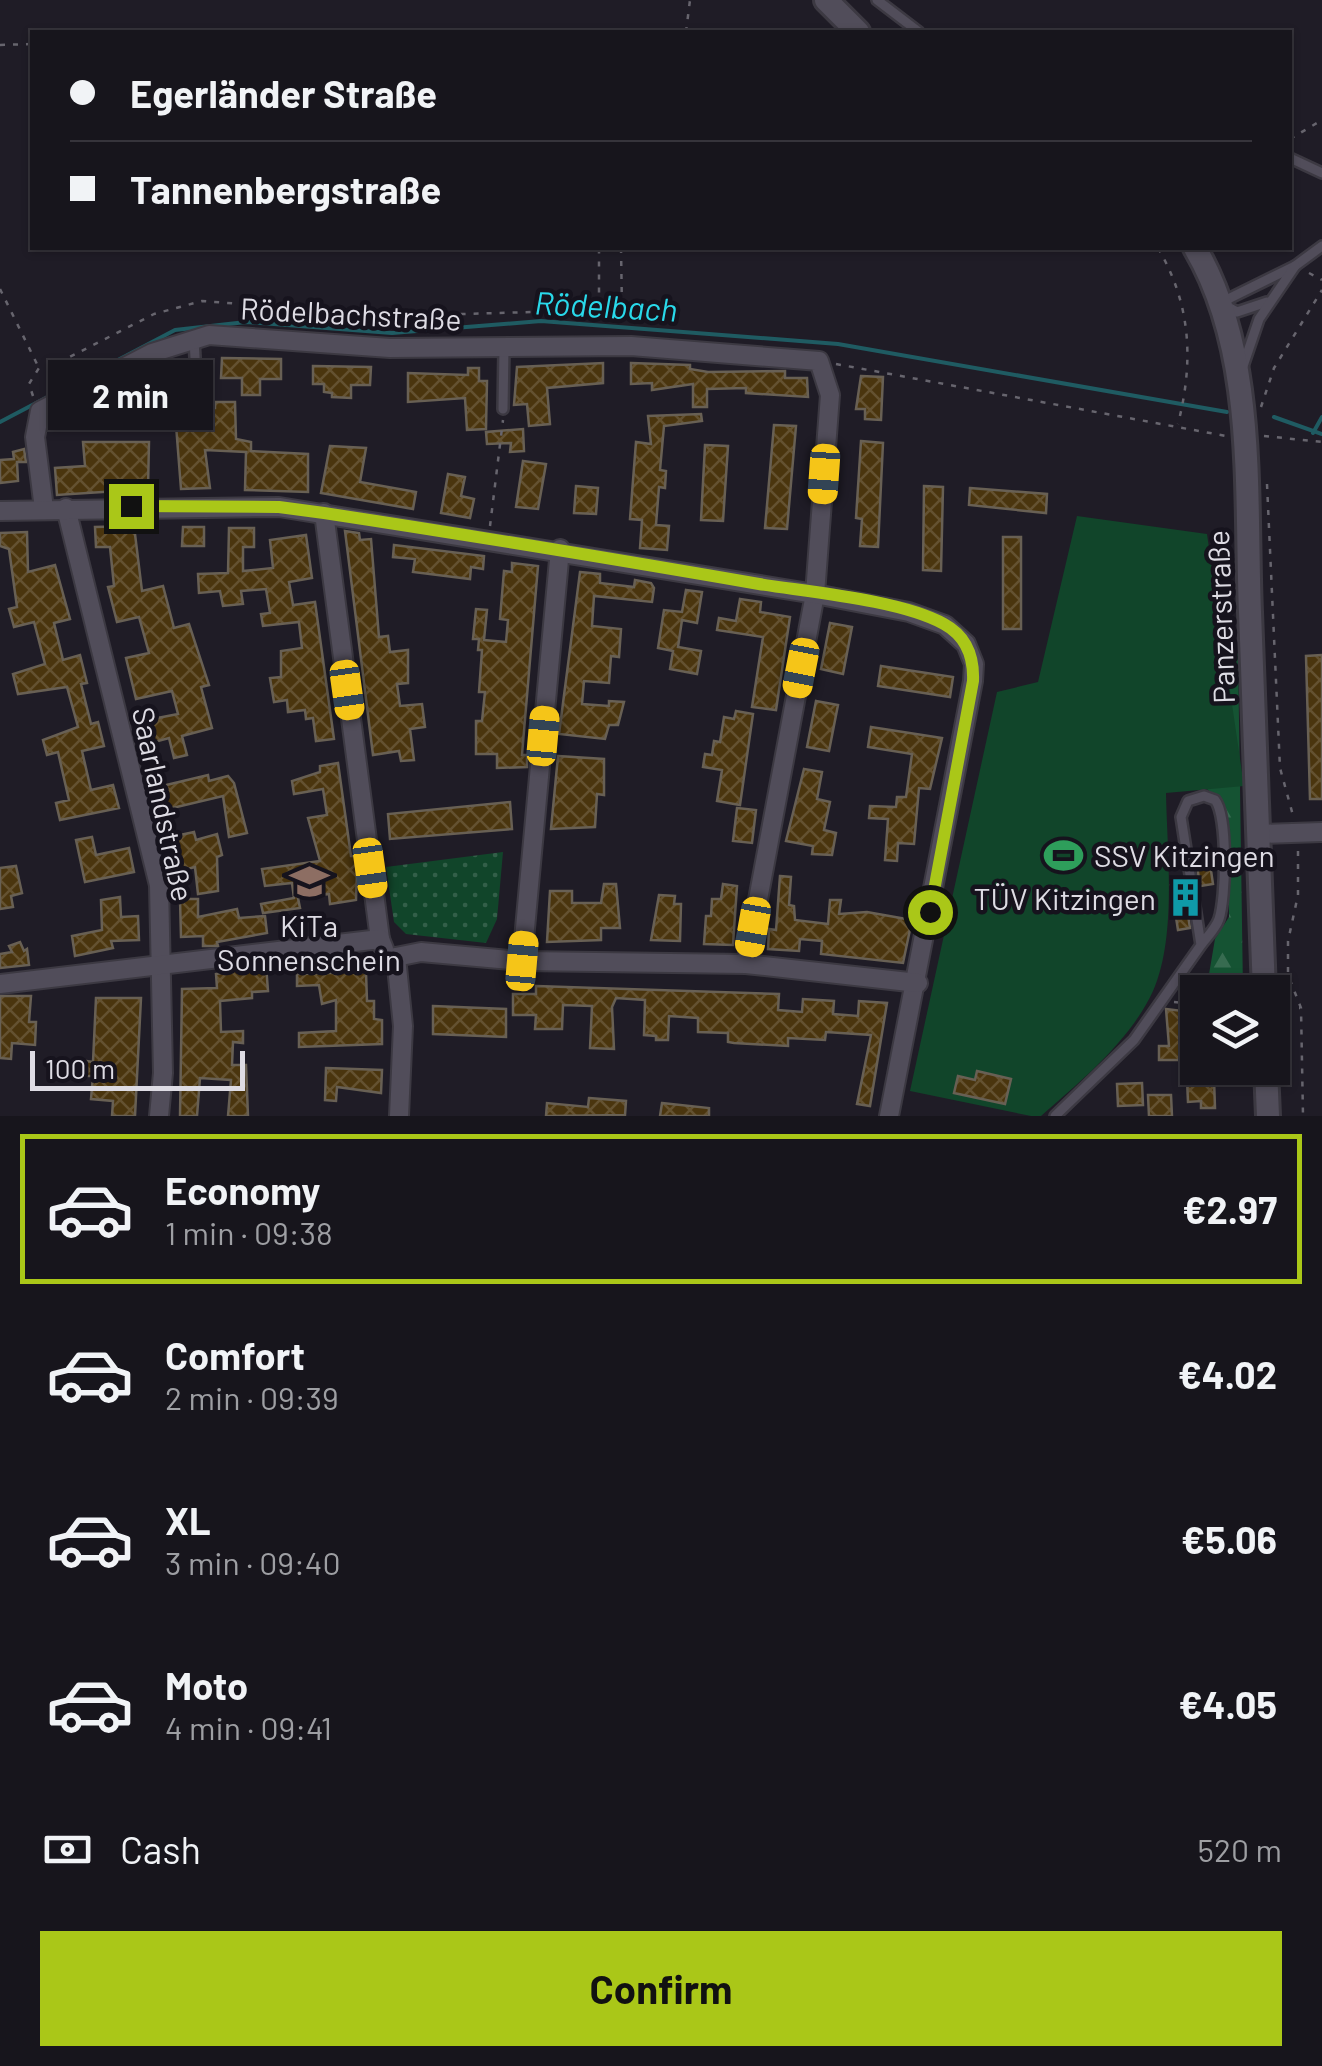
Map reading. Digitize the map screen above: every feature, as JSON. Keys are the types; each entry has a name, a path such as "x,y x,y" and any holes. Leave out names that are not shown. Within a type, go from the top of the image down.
{"main road":[{"path":"826,0 856,30"},
{"name":"Panzerstraße","path":"1196,250 1220,303 1250,437 1263,975"},
{"path":"1267,1085 1268,1116"}],"street":[{"name":"Rödelbachstraße","path":"44,509 35,422 40,411 152,353 194,338 225,334 390,348 631,346 820,362"},
{"path":"746,964 815,594 830,395 820,362"},
{"path":"0,511 196,505 324,513 815,594 910,612 945,624 966,644 974,664 918,983 890,1116"},
{"name":"Saarlandstraße","path":"66,508 159,885 159,1116"},
{"path":"324,513 380,940 385,952 396,957 420,952 522,961 746,964 918,983"},
{"path":"522,961 560,549"},
{"path":"1259,834 1322,832"},
{"path":"0,984 380,940"},
{"path":"396,957 403,1026 398,1116"}],"lane":[{"path":"877,0 917,30"},
{"path":"1292,159 1322,173"},
{"path":"1220,303 1294,266 1322,246"},
{"path":"1238,386 1258,319 1294,266"},
{"path":"1220,303 1238,312 1253,310 1273,298"},
{"path":"194,338 196,392"},
{"name":"Rödelbachstraße","path":"504,348 504,409"},
{"path":"1055,1116 1134,1040 1219,922 1224,895 1223,818 1214,800 1204,796 1188,800 1181,817 1200,945"}],"path":[{"path":"686,30 690,0"},
{"path":"0,45 30,44"},
{"path":"1292,138 1322,120"},
{"path":"599,250 599,310"},
{"path":"31,392 31,376 39,368 54,365 154,314 202,301 386,316 622,310 621,250"},
{"path":"1159,250 1187,314 1190,342 1178,426"},
{"path":"1294,266 1322,280"},
{"path":"0,289 39,368"},
{"path":"1260,409 1274,368 1322,290"},
{"path":"820,362 1178,426 1322,442"},
{"path":"488,538 503,446 504,409"},
{"path":"1264,474 1280,768 1298,833 1298,895 1288,941 1288,975 1301,1008 1303,1116"},
{"path":"1160,1001 1180,1003"},
{"path":"1290,1008 1301,1008"}],"green space":[{"name":"SSV Kitzingen","path":"1077,516 1207,534 1244,786 1166,793 1168,920 1153,991 1131,1027 1103,1059 1041,1116 1031,1116 910,1091 997,692 1038,682"},
{"path":"1238,653 1243,975 1209,975 1215,939 1229,917 1229,842 1222,801 1198,782 1226,663"},
{"path":"503,852 497,919 486,943 406,934 394,922 386,867"}],"building":[{"path":"222,358 281,359 281,379 260,379 260,395 242,395 242,378 221,378"},
{"path":"176,362 178,408 215,408 215,402 235,402 236,439 251,442 251,451 308,454 308,492 245,490 246,452 205,450 210,488 181,489 176,425 157,425 157,396 135,397 133,377 155,372 157,365"},
{"path":"603,363 603,383 547,388 550,424 529,426 527,404 514,405 517,367"},
{"path":"631,363 690,365 690,369 708,372 785,371 785,378 807,378 808,397 746,393 746,388 707,389 707,407 693,407 693,384 652,390 652,383 631,384"},
{"path":"313,366 371,367 370,385 351,385 351,398 332,397 332,393 324,392 324,384 313,384"},
{"path":"468,368 479,368 479,381 487,381 486,429 467,430 465,398 408,402 408,373 468,375"},
{"path":"861,376 883,377 881,420 865,419 865,409 856,409"},
{"path":"116,397 116,408 107,409 107,417 85,418 85,402"},
{"path":"701,414 702,421 664,426 660,470 666,471 665,488 659,487 656,525 669,526 667,550 640,548 642,520 630,519 636,442 651,444 648,416"},
{"path":"774,425 796,426 787,529 765,528"},
{"path":"523,429 524,451 510,452 511,443 487,444 486,432"},
{"path":"861,441 883,443 878,547 860,546 862,519 856,518"},
{"path":"83,442 149,442 148,489 57,495 55,468 85,466"},
{"path":"705,445 728,446 723,521 701,520"},
{"path":"330,446 366,448 360,482 416,492 413,509 321,493"},
{"path":"24,449 26,462 17,462 18,481 0,483 0,460 14,459 13,452"},
{"path":"523,461 546,464 538,509 516,507"},
{"path":"448,474 465,477 461,496 474,499 470,518 441,513"},
{"path":"576,486 598,488 596,514 574,513"},
{"path":"924,486 943,487 941,571 923,570"},
{"path":"970,488 1047,494 1046,513 969,505"},
{"path":"134,526 142,591 163,586 174,628 189,624 209,685 201,687 212,728 182,736 187,755 174,758 169,738 147,744 142,721 178,714 172,691 136,699 126,658 149,653 139,617 117,622 108,587 114,586 110,547 96,547 95,527"},
{"path":"183,527 204,527 204,546 182,546"},
{"path":"229,528 254,528 254,547 243,547 243,571 273,568 270,540 306,535 312,578 289,582 293,605 315,602 334,739 316,741 313,718 306,719 305,710 288,712 287,700 274,702 270,678 281,677 281,651 302,648 299,622 263,626 261,614 270,613 266,589 241,591 243,604 223,606 220,591 199,593 198,574 228,573"},
{"path":"345,531 359,533 360,540 371,539 379,637 388,636 390,652 408,650 408,683 397,684 400,706 422,704 425,727 410,729 414,760 401,761 399,751 373,755"},
{"path":"27,532 28,572 55,565 70,619 54,623 63,660 80,655 87,683 81,684 91,724 98,722 104,746 82,751 91,790 113,785 119,808 60,820 56,803 69,800 58,752 47,755 43,740 78,727 67,687 18,694 13,674 45,664 34,622 14,627 9,609 17,607 9,549 0,546 0,533"},
{"path":"1003,537 1021,537 1021,629 1003,629"},
{"path":"394,545 484,556 483,569 471,567 470,579 413,572 415,559 393,557"},
{"path":"512,563 538,566 522,755 527,755 527,767 497,768 497,754 476,754 476,721 482,721 485,692 479,692 482,650 478,650 479,639 473,639 476,609 487,610 484,640 506,642 508,620 500,619 504,571 512,572"},
{"path":"580,572 600,574 600,583 634,587 635,580 651,583 654,588 652,602 594,596 592,626 621,629 619,657 611,656 609,683 584,681 582,704 609,706 609,701 624,702 618,725 609,725 605,739 559,734"},
{"path":"686,590 702,592 697,623 682,620 678,647 701,651 697,674 670,669 673,651 658,648 664,610 682,612"},
{"path":"740,599 761,602 760,612 790,617 776,710 752,707 763,637 717,630 719,618 736,621"},
{"path":"830,623 852,627 843,674 821,669"},
{"path":"1322,655 1322,799 1310,799 1306,656"},
{"path":"881,666 953,677 950,697 878,686"},
{"path":"816,701 838,705 829,751 807,747"},
{"path":"736,711 753,714 740,805 717,801 722,770 703,767 705,754 712,755 714,741 720,742 724,717 734,719"},
{"path":"871,727 942,738 930,789 919,788 914,844 898,843 897,861 885,860 888,819 869,818 870,806 896,807 897,797 906,797 912,754 868,747"},
{"path":"558,756 604,759 604,795 597,794 595,827 551,829"},
{"path":"338,763 351,856 355,856 357,870 356,900 330,904 329,894 298,898 300,908 263,913 261,904 294,898 292,883 265,886 262,869 320,861 308,818 327,815 323,789 294,794 292,781 320,772 320,766"},
{"path":"804,769 822,772 817,799 830,802 824,830 836,833 832,855 812,854 813,846 786,841"},
{"path":"208,775 209,781 228,776 234,783 247,833 229,837 223,796 164,810 158,787"},
{"path":"510,802 512,829 390,839 388,814"},
{"path":"737,808 756,810 752,843 733,841"},
{"path":"194,832 196,840 217,834 222,855 217,857 218,891 198,894 195,867 179,871 171,837"},
{"path":"92,837 96,855 129,848 134,872 85,882 76,840"},
{"path":"1209,857 1213,884 1200,886 1196,859"},
{"path":"16,866 22,893 11,896 13,907 0,909 0,868"},
{"path":"780,876 791,877 789,905 794,906 795,920 828,924 830,900 841,900 839,914 867,912 912,920 903,963 821,954 822,941 800,939 799,951 768,949 769,929 776,930"},
{"path":"1183,883 1190,928 1178,930 1171,885"},
{"path":"604,884 616,884 620,928 601,928 601,940 547,942 550,891 572,891 572,903 601,903"},
{"path":"723,884 737,886 733,945 704,944 706,916 711,916 712,899 721,899"},
{"path":"659,895 675,896 674,904 681,904 680,941 651,940"},
{"path":"120,897 121,917 138,916 139,940 111,941 113,948 75,956 72,936 102,930 101,900"},
{"path":"180,899 198,899 198,917 237,909 239,918 265,916 267,933 203,946 203,936 181,937"},
{"path":"20,942 24,951 27,949 29,965 0,968 0,954 12,952 9,946"},
{"path":"266,965 268,991 252,992 252,998 220,1001 221,1032 243,1031 243,1043 233,1042 232,1065 246,1065 248,1116 228,1116 231,1080 200,1078 197,1116 180,1116 182,989 217,988 216,974"},
{"path":"366,972 367,1001 374,1001 374,1019 382,1020 382,1044 299,1047 299,1033 336,1031 336,1000 322,1004 319,985 297,986 297,974"},
{"path":"536,986 779,994 778,1010 802,1012 803,999 834,1001 833,1014 858,1016 859,1001 887,1003 870,1106 857,1104 871,1035 826,1032 825,1040 788,1038 788,1046 734,1043 728,1042 728,1033 698,1032 698,1018 669,1016 668,1040 656,1040 656,1036 644,1035 645,1000 616,998 612,1007 614,1049 590,1048 592,1006 563,1005 562,1029 535,1029 536,1015 513,1015 513,994 536,994"},
{"path":"0,996 31,996 29,1022 36,1022 35,1045 12,1043 11,1059 0,1058"},
{"path":"96,998 141,998 135,1116 112,1116 113,1101 91,1099 93,1076 85,1076 86,1061 93,1062"},
{"path":"433,1006 506,1009 506,1037 433,1034"},
{"path":"1166,1009 1180,1011 1180,1060 1159,1060 1159,1046 1169,1046"},
{"path":"326,1068 382,1070 381,1093 337,1087 336,1101 325,1100"},
{"path":"977,1071 1011,1079 1005,1104 954,1093 958,1076 975,1080"},
{"path":"1142,1083 1143,1105 1118,1106 1117,1084"},
{"path":"1187,1085 1214,1085 1215,1108 1201,1108 1201,1101 1188,1102"},
{"path":"1148,1095 1171,1095 1172,1116 1149,1116"},
{"path":"589,1098 626,1101 625,1115 546,1116 547,1103 588,1107"},
{"path":"662,1103 709,1108 709,1116 660,1116"}],"waterway":[{"name":"Rödelbach","path":"0,422 175,330 246,322 392,333 541,321 838,344 1227,412"},
{"name":"Rödelbach","path":"1274,417 1322,434"},
{"path":"1313,433 1322,417"}],"place":[{"name":"SSV Kitzingen","path":"1064,855"},
{"name":"KiTa Sonnenschein","path":"309,881"},
{"name":"TÜV Kitzingen","path":"1186,898"}],"route":[{"path":"131,506 279,507 324,513 815,594 910,612 945,624 966,644 974,664 930,912"}]}
